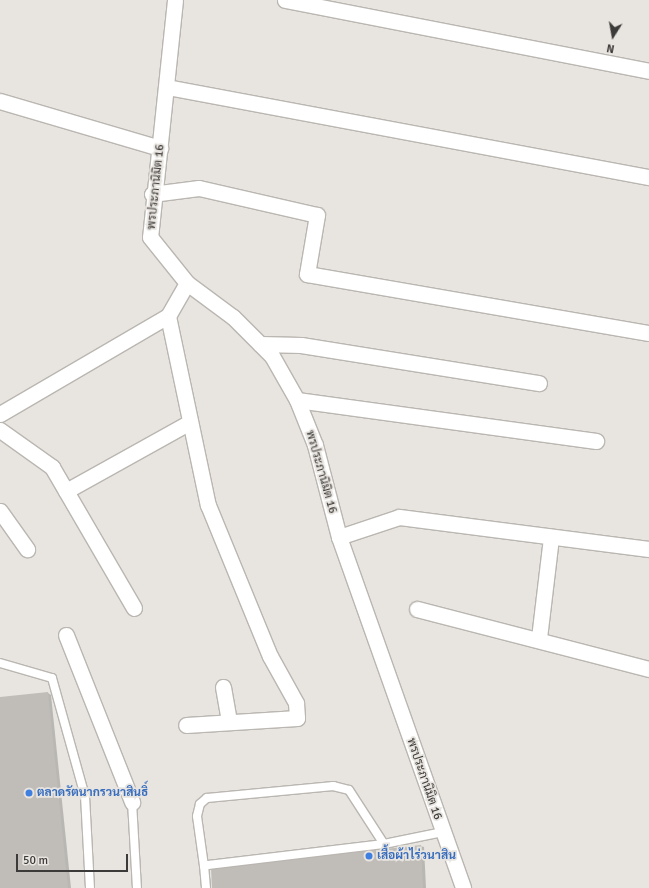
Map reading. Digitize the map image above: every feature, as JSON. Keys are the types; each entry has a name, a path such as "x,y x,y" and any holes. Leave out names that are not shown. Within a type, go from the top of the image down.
{"street":[{"name":"พรประภานิมิต 16","path":"174,0 167,87 160,148 152,194 150,237 187,283 233,317 272,356 297,400 315,445 339,537 463,888"},
{"path":"285,0 649,71"},
{"path":"167,87 649,177"},
{"path":"0,101 160,148"},
{"path":"152,194 199,188 317,215 306,274 649,333"},
{"path":"0,414 168,316 187,283"},
{"path":"168,316 208,505 270,656 296,703 297,718 228,721 186,725"},
{"path":"260,344 301,345 540,383"},
{"path":"297,400 596,441"},
{"path":"66,490 190,422"},
{"path":"0,430 52,467 134,608"},
{"path":"0,511 27,549"},
{"path":"339,537 399,517 649,550"},
{"path":"539,638 551,537"},
{"path":"417,609 539,638 649,669"},
{"path":"66,635 132,802"},
{"path":"223,687 228,721"}],"lane":[{"path":"0,663 52,678 85,796 90,888"},
{"path":"206,888 197,816 200,804 207,798 333,786 349,790 384,844"},
{"path":"132,802 136,888"},
{"path":"204,866 384,844 443,832"}],"building":[{"name":"ตลาดรัตนากรวนาสินธิ์","path":"48,692 68,888 0,888 0,697"},
{"name":"เสื้อผ้าไร่วนาสิน","path":"421,845 423,888 212,888 211,868"}],"place":[{"name":"ตลาดรัตนากรวนาสินธิ์","path":"29,793"},
{"name":"เสื้อผ้าไร่วนาสิน","path":"369,856"}]}
